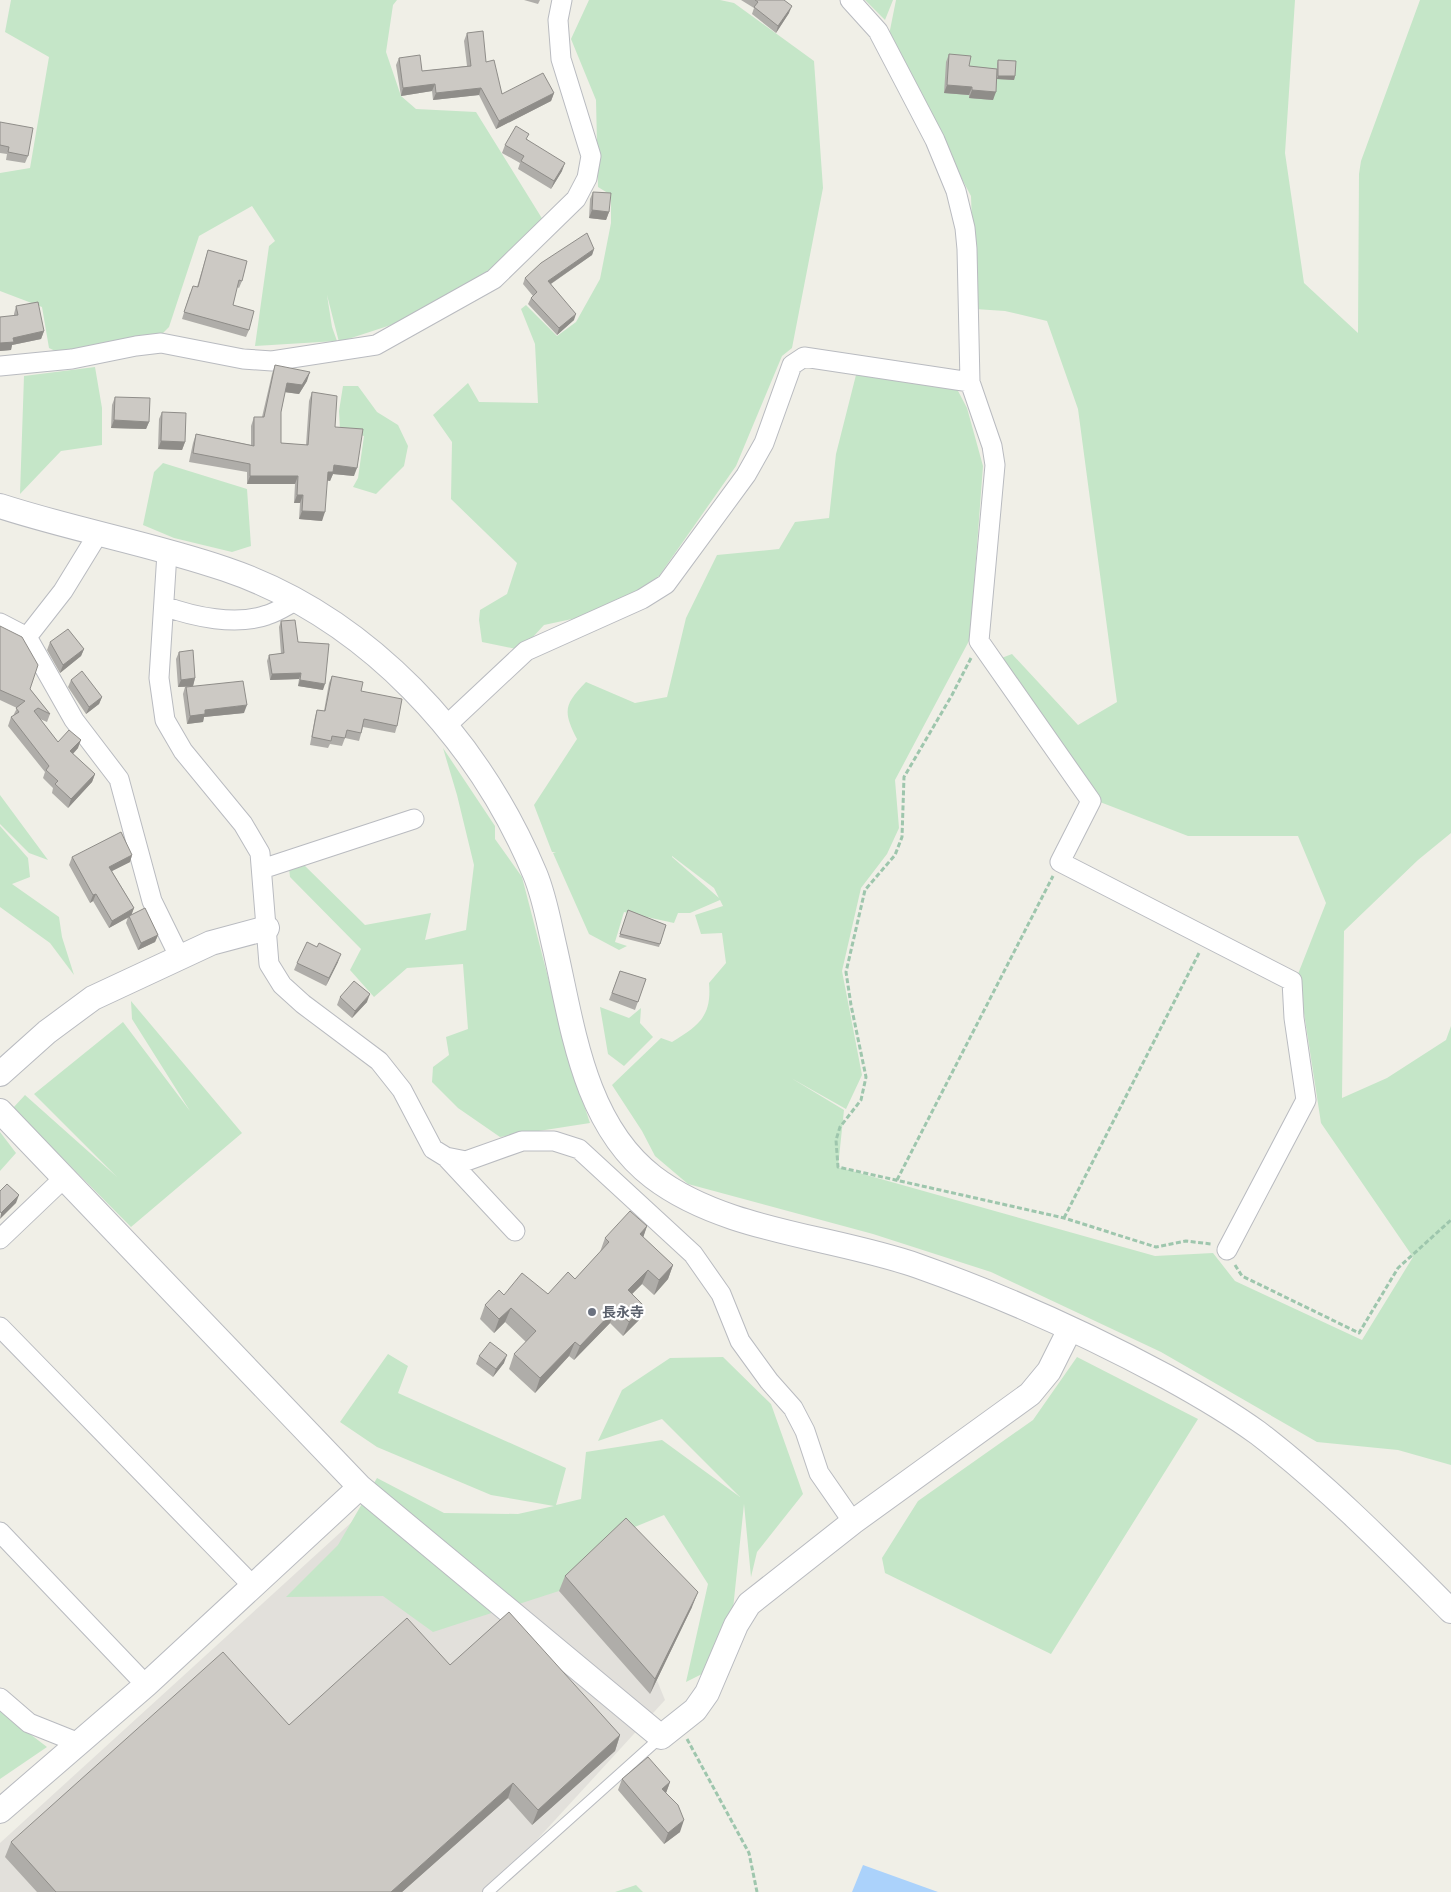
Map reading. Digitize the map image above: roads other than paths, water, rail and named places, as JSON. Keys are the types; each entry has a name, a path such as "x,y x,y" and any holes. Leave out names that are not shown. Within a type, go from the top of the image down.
{"street":[{"path":"0,366 72,359 136,346 161,344 243,359 272,361 376,345 494,279 576,199 587,178 591,156 561,59 558,20 562,0"},
{"path":"850,0 878,31 935,140 956,191 966,228 970,382 992,446 995,465 978,642 1091,801 1060,862 1292,981 1294,1018 1306,1100 1226,1250"},
{"path":"447,725 526,651 642,599 666,584 746,475 764,442 792,364 804,357 970,382"},
{"path":"0,506 225,569 264,584 355,638 409,685 447,725 512,828 536,878 547,915 578,1050 603,1116 622,1147 651,1175 692,1202 734,1217 913,1264 974,1287 1126,1355 1202,1397 1258,1434 1326,1490 1451,1611"},
{"path":"27,637 63,591 98,534"},
{"path":"167,553 159,678 165,720 183,751 244,824 260,853 269,964 282,985 379,1061 402,1090 433,1149 446,1157 515,1231"},
{"path":"164,606 192,616 232,619 266,615 295,601"},
{"path":"0,623 27,637 74,720 120,779 152,901 180,958"},
{"path":"262,869 414,819"},
{"path":"0,1074 47,1032 93,998 211,943 267,928"},
{"path":"0,1111 360,1487 669,1730 694,1710 707,1694 736,1625 749,1604 853,1522 1030,1394 1049,1371 1070,1329"},
{"path":"446,1157 466,1161 522,1141 554,1141 579,1149 693,1254 721,1294 740,1341 769,1381 793,1408 805,1431 819,1473 853,1522"},
{"path":"0,1239 64,1178"},
{"path":"0,1327 253,1586"},
{"path":"0,1811 146,1685 360,1487"},
{"path":"0,1532 146,1685"},
{"path":"0,1698 29,1723 79,1743"}],"lane":[{"path":"488,1892 669,1730"}],"water":[{"path":"863,1865 938,1892 852,1892"}],"place":[{"name":"長永寺","path":"592,1312"}]}
